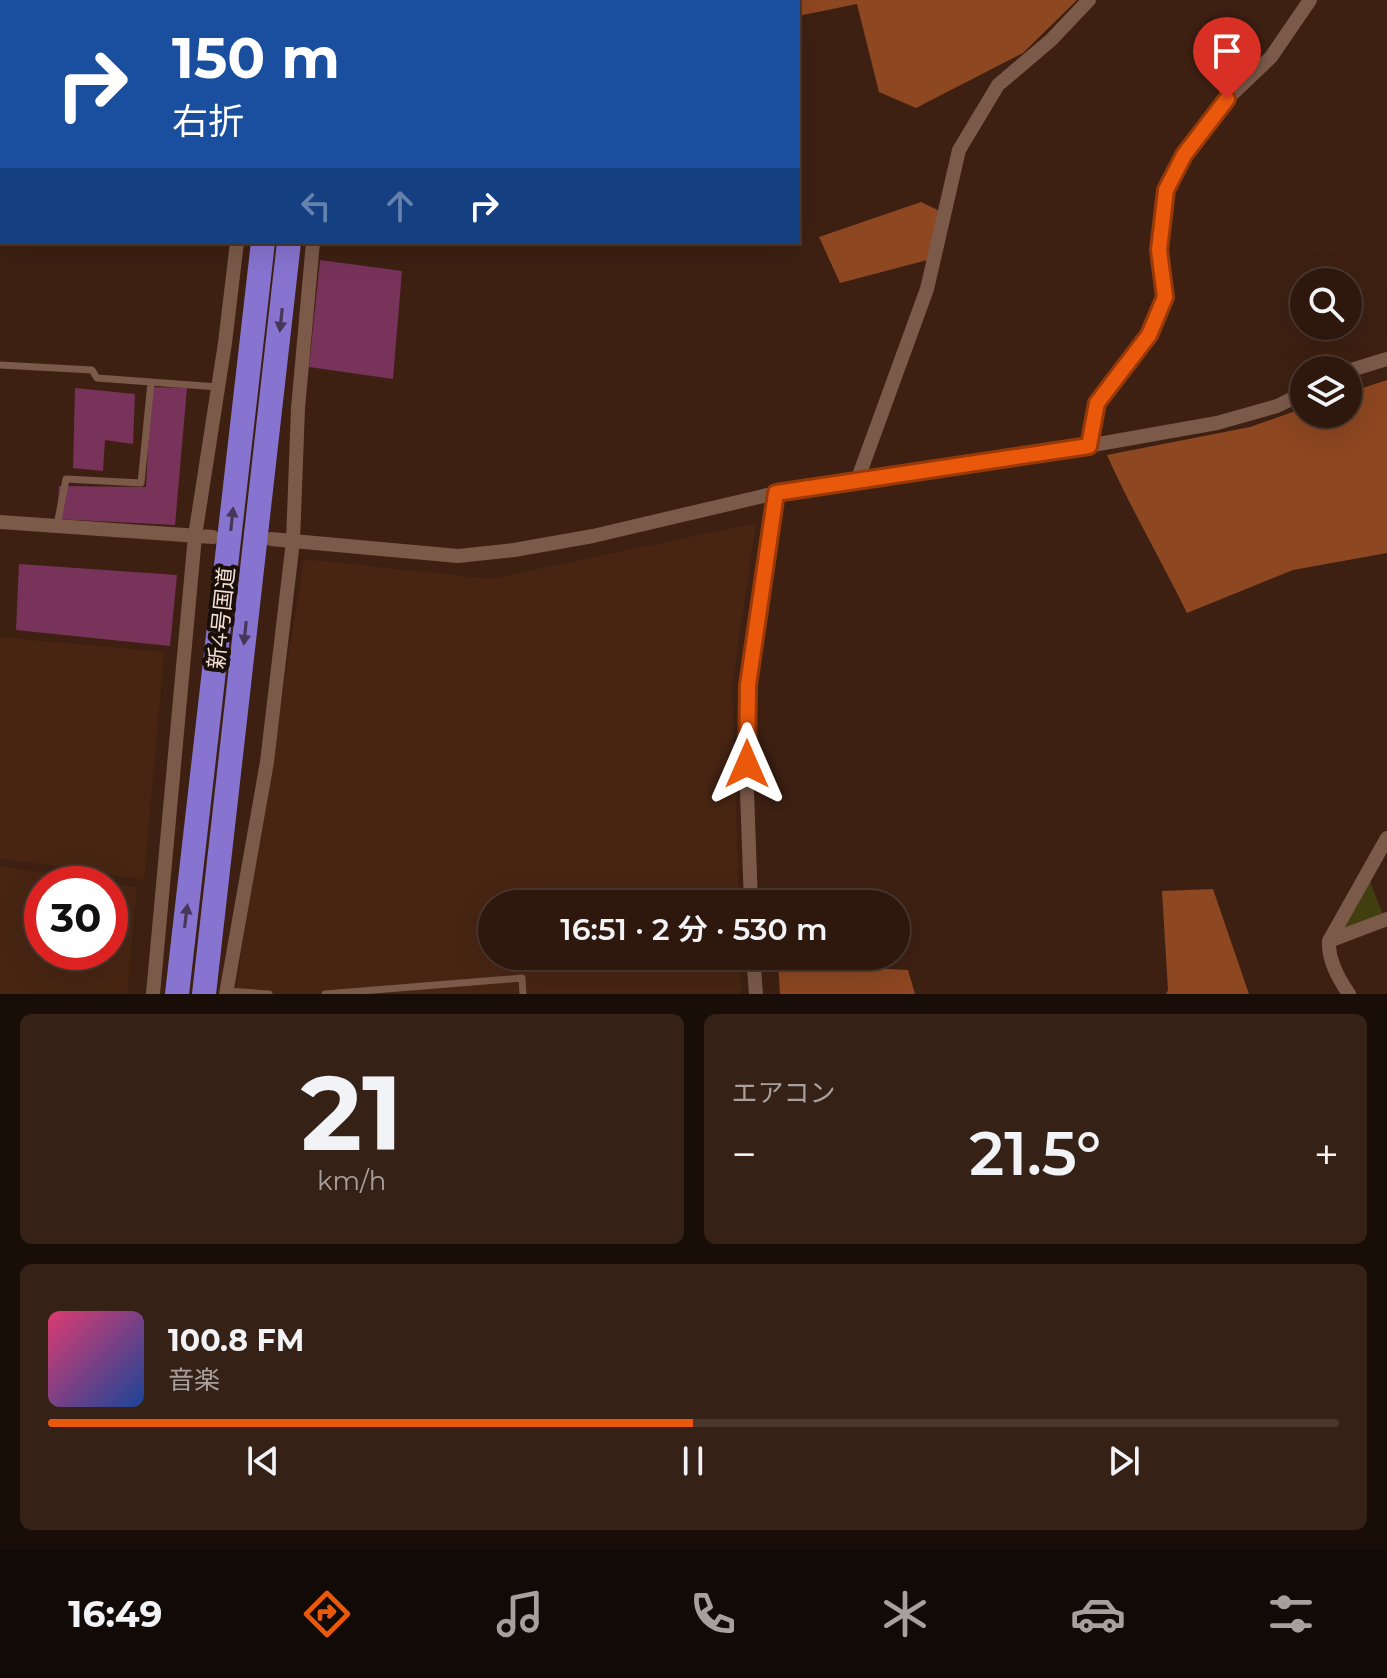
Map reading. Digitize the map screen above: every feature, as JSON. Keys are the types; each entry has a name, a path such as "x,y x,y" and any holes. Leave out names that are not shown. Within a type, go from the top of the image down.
{"highway":[{"name":"新4号国道","path":"177,994 263,244"},
{"name":"新4号国道","path":"215,992 289,244"}],"street":[{"path":"857,481 927,289 959,150 998,85 1051,40 1089,0"},
{"path":"1089,446 1097,403 1149,335 1165,297 1159,250 1166,190 1184,155 1227,99 1271,57 1310,0"},
{"path":"153,994 195,536 237,244"},
{"path":"215,992 267,762 293,541 298,408 313,244"},
{"path":"1362,367 1387,359"},
{"path":"271,539 458,556 593,536 776,493 1089,446 1217,423 1290,400"},
{"path":"751,890 748,685 776,493"},
{"path":"0,522 213,537"},
{"path":"1349,994 1328,952 1329,941 1382,853 1387,838"},
{"path":"1329,941 1387,919"},
{"path":"754,970 756,994"}],"lane":[{"path":"0,365 92,370 97,378 218,387"},
{"path":"57,525 66,479 141,483 151,382"},
{"path":"325,994 522,978 523,994"},
{"path":"215,992 269,994"}],"shaded area":[{"path":"800,0 1077,0 1023,53 916,108 879,92 857,4 800,16"},
{"path":"921,202 946,214 935,258 840,283 819,237"},
{"path":"1387,380 1387,553 1293,570 1187,613 1107,455 1250,427 1290,413 1290,428 1362,428 1362,388"},
{"path":"756,523 732,684 739,890 478,890 478,970 740,970 741,994 235,994 304,559 490,579"},
{"path":"0,637 164,652 144,880 128,878 128,866 52,866 0,858"},
{"path":"0,866 24,870 24,970 128,970 128,886 137,887 127,994 0,994"},
{"path":"1367,874 1385,920 1329,941"},
{"path":"1213,889 1249,994 1166,994 1162,891"},
{"path":"778,970 908,970 915,994 780,994"}],"building":[{"path":"320,260 402,271 393,379 309,367"},
{"path":"151,387 187,388 175,525 57,519 59,486 146,487"},
{"path":"75,388 135,394 133,444 105,440 103,471 73,468"},
{"path":"19,564 177,575 170,646 16,630"}],"route":[{"path":"747,764 748,685 776,493 1089,446 1097,403 1149,335 1165,297 1159,250 1166,190 1184,155 1227,99"}]}
